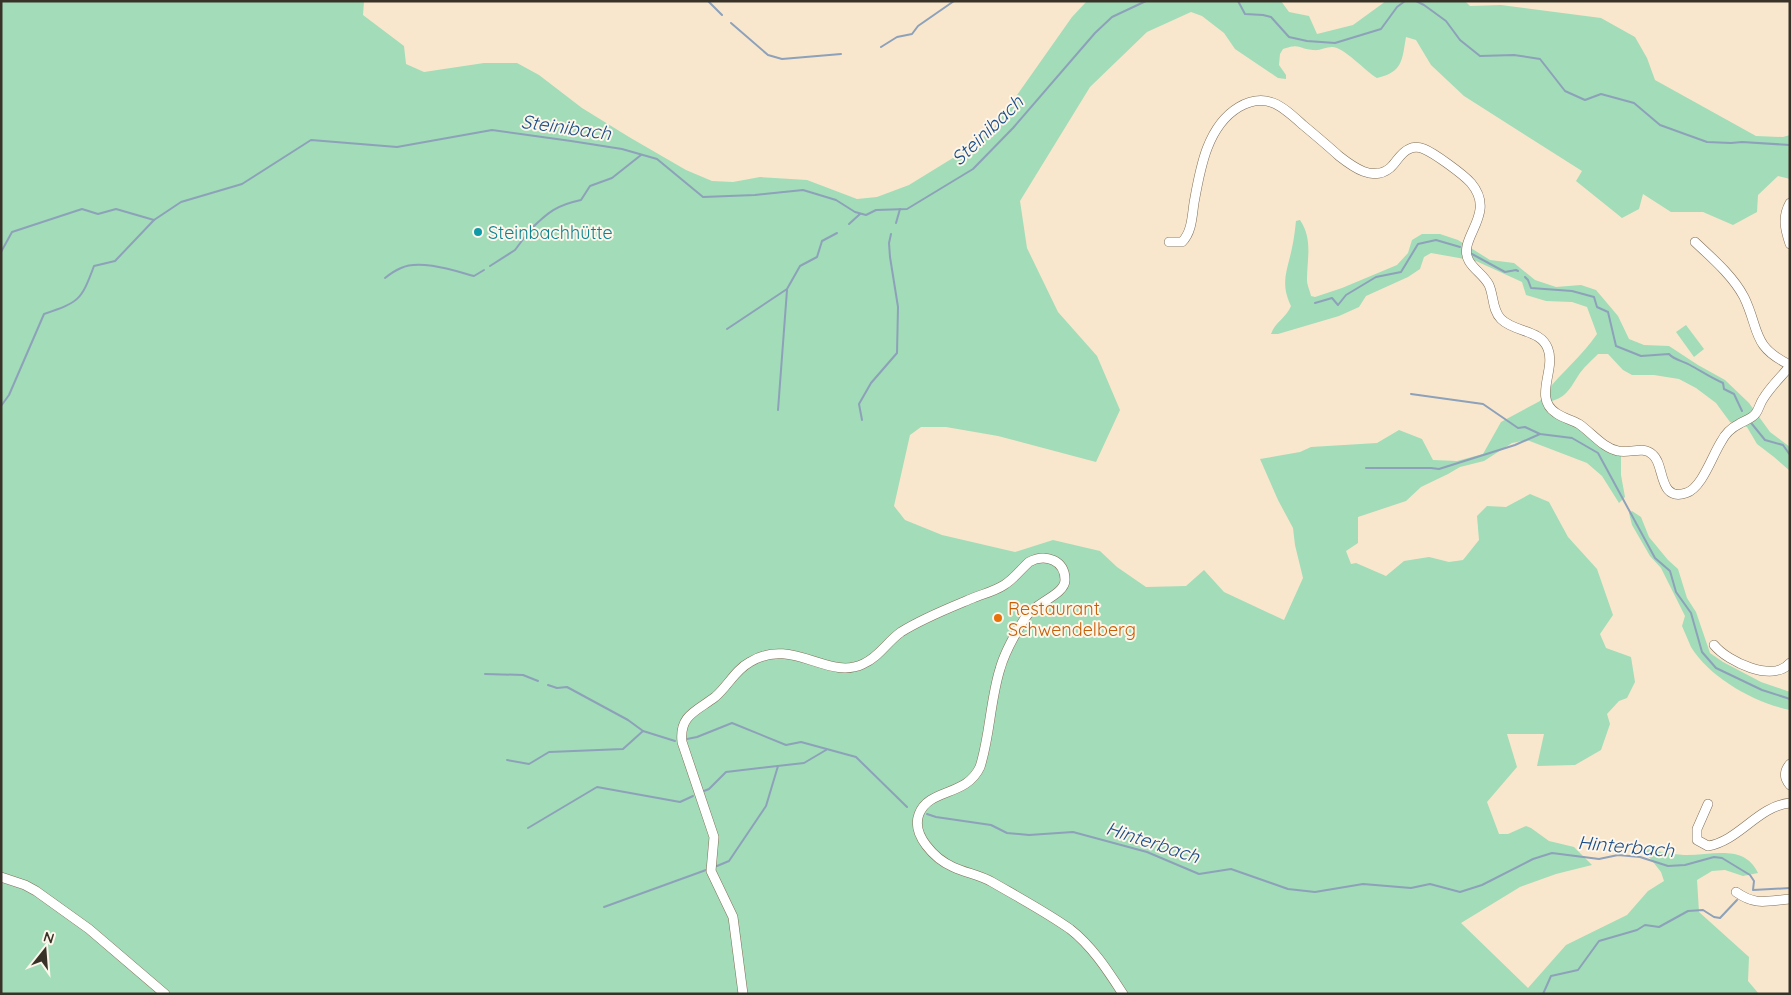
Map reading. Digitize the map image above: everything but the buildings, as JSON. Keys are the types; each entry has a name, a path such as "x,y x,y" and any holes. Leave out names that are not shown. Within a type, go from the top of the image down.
{"street":[{"path":"1169,242 1180,243 1189,232 1198,182 1209,141 1214,130 1228,115 1252,101 1264,100 1281,106 1349,163 1363,172 1375,173 1385,171 1406,151 1416,148 1426,150 1466,178 1476,191 1480,208 1478,221 1466,247 1468,259 1487,282 1495,309 1500,318 1512,327 1536,336 1548,348 1550,360 1545,392 1549,407 1558,415 1579,424 1610,448 1620,451 1638,450 1651,452 1657,460 1663,483 1672,492 1685,493 1696,487 1723,438 1730,430 1756,414 1768,391 1790,366 1778,360 1763,346 1744,297 1734,282 1695,242"},
{"path":"1790,203 1786,210 1784,221 1790,244"},
{"path":"743,994 733,917 711,871 714,837 682,742 682,728 689,716 716,696 746,664 761,657 773,654 795,655 837,668 851,668 863,664 880,653 900,633 918,622 1003,586 1034,559 1044,557 1051,559 1062,567 1065,580 1063,588 1059,593 1035,606 1028,613 1004,655 982,762 978,772 968,783 928,802 920,813 917,826 923,841 947,864 991,881 1056,920 1080,938 1097,957 1123,994"},
{"path":"1714,645 1732,660 1765,672 1778,671 1790,663"},
{"path":"1790,764 1785,772 1790,785"},
{"path":"1708,804 1696,833 1697,840 1708,846 1716,845 1733,836 1762,815 1783,804 1790,803"},
{"path":"1,878 36,890 89,929 165,994"},
{"path":"1736,892 1747,900 1754,902 1790,899"}],"green space":[{"path":"1,1 364,1 363,15 404,46 406,64 424,72 484,63 517,63 539,75 582,108 629,137 686,170 712,181 733,182 760,177 807,180 857,199 877,197 909,185 974,145 993,129 1072,17 1087,1 1281,1 1289,12 1309,16 1317,34 1353,25 1386,1 1465,1 1470,6 1501,5 1601,18 1635,37 1647,58 1655,80 1756,136 1783,137 1790,135 1790,179 1778,176 1758,195 1757,212 1733,225 1703,212 1671,212 1643,194 1639,209 1622,218 1576,181 1582,171 1464,96 1431,65 1416,40 1406,37 1400,64 1392,72 1377,78 1337,48 1330,47 1315,50 1293,46 1283,49 1280,54 1279,65 1286,75 1286,79 1278,78 1235,49 1224,33 1202,16 1191,12 1147,32 1090,87 1020,201 1027,248 1058,312 1097,356 1120,410 1096,462 998,436 946,427 921,427 910,435 894,506 905,520 942,535 1015,552 1053,540 1100,551 1117,567 1146,587 1186,586 1204,570 1224,592 1284,620 1303,578 1293,528 1260,459 1300,452 1311,447 1377,443 1399,430 1422,439 1433,460 1457,461 1483,454 1501,422 1540,401 1543,396 1545,403 1621,454 1621,475 1625,497 1619,503 1602,476 1587,463 1527,440 1512,443 1484,461 1460,467 1421,487 1406,501 1358,517 1358,543 1346,551 1351,564 1356,563 1386,576 1404,561 1429,557 1449,562 1463,560 1479,540 1477,516 1487,506 1506,507 1530,494 1549,502 1568,537 1597,569 1613,615 1600,634 1606,648 1631,657 1635,682 1627,698 1619,701 1607,714 1610,724 1601,750 1575,765 1537,766 1544,734 1507,734 1517,767 1487,802 1499,834 1508,834 1526,826 1549,841 1574,847 1592,865 1556,874 1520,887 1461,923 1528,988 1566,945 1627,915 1648,891 1664,881 1661,872 1642,848 1684,855 1736,854 1752,864 1758,873 1743,876 1725,870 1712,871 1697,880 1699,912 1749,957 1748,981 1759,994 1,994"},
{"path":"1300,220 1307,234 1308,242 1307,284 1311,296 1315,297 1397,265 1408,253 1412,240 1422,234 1440,234 1458,240 1490,260 1514,263 1535,280 1556,287 1581,285 1596,290 1618,316 1629,339 1644,345 1669,346 1725,380 1749,403 1770,432 1790,447 1790,471 1757,444 1747,427 1730,422 1716,403 1696,388 1679,379 1654,375 1632,375 1623,370 1608,354 1598,354 1582,370 1563,396 1548,402 1546,392 1585,350 1597,334 1587,307 1572,302 1546,301 1526,295 1522,282 1476,261 1431,253 1424,257 1420,269 1408,277 1366,296 1359,307 1339,316 1278,334 1271,334 1291,306 1285,284 1296,221"},
{"path":"1686,325 1704,349 1694,357 1676,332"},
{"path":"1632,511 1641,517 1649,537 1678,569 1687,598 1696,612 1710,653 1761,682 1790,692 1790,710 1762,702 1734,688 1721,679 1699,658 1691,647 1682,626 1685,616 1661,568 1650,556 1632,525 1629,513"}],"waterway":[{"path":"708,1 722,15"},
{"path":"881,47 897,37 912,34 918,26 954,1"},
{"name":"Steinibach","path":"1,406 9,395 44,314 72,303 77,299 86,287 94,266 115,261 154,220 181,202 242,184 311,140 397,147 492,130 622,149 657,159 703,197 755,195 803,190 836,200 855,212 866,215 876,210 907,209 973,169 1013,128 1095,33 1112,17 1146,1"},
{"name":"Steinibach","path":"1238,1 1245,14 1271,17 1289,37 1307,41 1335,43 1381,29 1397,7 1405,1"},
{"name":"Steinibach","path":"1416,1 1446,21 1460,40 1480,56 1514,55 1540,59 1565,91 1585,100 1601,94 1634,103 1660,125 1707,142 1790,145"},
{"path":"731,23 768,55 782,59 841,54"},
{"path":"530,230 553,210 565,204 581,200 590,186 612,178 641,155"},
{"path":"1,252 12,232 82,209 98,214 116,209 154,220"},
{"path":"896,223 900,209"},
{"path":"849,224 860,214"},
{"path":"727,329 787,289 800,266 817,257 822,241 837,233"},
{"path":"490,266 515,250 527,234"},
{"path":"862,420 859,404 871,383 897,353 898,307 890,257 889,243 891,234"},
{"path":"1315,303 1332,298 1338,305 1346,295 1376,277 1401,272 1418,244 1436,240 1460,247"},
{"path":"1472,254 1505,272 1518,271"},
{"path":"385,278 401,268 418,265 438,267 474,276 484,270"},
{"path":"1525,277 1531,288 1572,291 1594,297 1597,307 1608,312 1616,346 1641,356 1669,354 1673,358 1723,383 1724,389 1734,394 1742,411"},
{"path":"778,410 787,290"},
{"path":"1411,394 1483,404 1518,428 1525,427 1540,434 1572,438 1598,453 1655,558 1670,571 1676,592 1691,613 1702,652 1716,668 1762,690 1790,699"},
{"path":"1752,424 1765,440 1783,445 1790,455"},
{"path":"1366,468 1439,469 1515,445 1540,434"},
{"path":"485,674 523,675 538,681"},
{"path":"548,685 557,688 567,687 628,720 643,731 675,741"},
{"path":"687,739 732,723 786,745 801,742 856,757 907,807"},
{"path":"507,760 529,764 549,752 623,749 643,731"},
{"path":"704,791 709,789 726,772 804,763 826,750"},
{"path":"717,866 729,861 766,806 778,766"},
{"path":"528,828 597,787 680,802 693,796"},
{"name":"Hinterbach","path":"927,814 991,825 1007,833 1029,835 1073,832 1147,852 1199,874 1231,869 1288,889 1315,892 1363,884 1411,888 1430,884 1460,892 1482,885 1533,859 1552,853 1599,859 1618,855 1640,857 1668,866 1685,865 1714,857 1722,858 1750,875 1754,881 1753,890 1790,888"},
{"path":"604,907 706,870"},
{"path":"1543,994 1551,976 1578,970 1599,941 1637,930 1645,925 1659,927 1688,911 1703,910 1714,917 1720,918 1737,900"}],"place":[{"name":"Steinbachhütte","path":"478,232"},
{"name":"Restaurant Schwendelberg","path":"998,618"}]}
